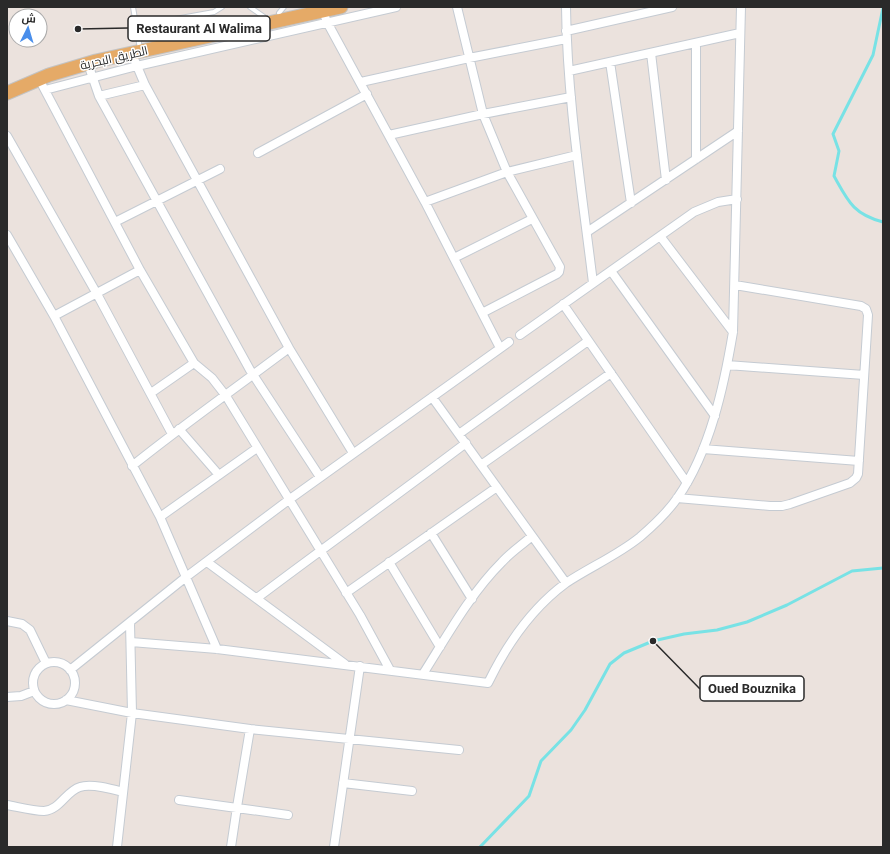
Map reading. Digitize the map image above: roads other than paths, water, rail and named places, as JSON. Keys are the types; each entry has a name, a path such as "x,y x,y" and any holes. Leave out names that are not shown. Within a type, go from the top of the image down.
{"main road":[{"name":"الطريق البحرية","path":"7,84 59,64 137,54 264,17 282,10 303,7"},
{"name":"الطريق البحرية","path":"7,93 42,84 88,64 325,17 341,7"}],"street":[{"path":"396,7 325,17 425,202 500,348"},
{"path":"457,7 483,114 507,172 560,267 559,272 482,313"},
{"path":"566,7 566,35 571,97 592,283"},
{"path":"361,82 566,35 672,7"},
{"path":"131,642 217,649 488,682 496,666 531,616 547,599 566,583 639,538 662,516 687,484 703,449 715,416 733,332 741,7"},
{"path":"569,71 740,33"},
{"path":"696,43 696,159"},
{"path":"651,53 666,180"},
{"path":"353,453 289,348 197,181 145,84 137,54 93,78 42,84 140,270 194,363 212,378 226,396 290,499 390,670"},
{"path":"610,62 631,203"},
{"path":"88,64 99,96 253,375 320,477"},
{"path":"99,96 145,84"},
{"path":"258,153 367,94"},
{"path":"389,135 483,114 571,97"},
{"path":"587,232 738,131"},
{"path":"7,136 97,294 151,393 176,431 219,475"},
{"path":"425,202 507,172 577,156"},
{"path":"115,222 220,168"},
{"path":"520,335 592,283 700,209 718,202 737,199"},
{"path":"454,258 532,219"},
{"path":"7,235 54,316 160,517 217,649"},
{"path":"660,236 733,332"},
{"path":"54,316 140,270"},
{"path":"611,271 715,416"},
{"path":"677,498 782,506 854,481 858,474 868,312 864,307 735,285"},
{"path":"563,304 687,484"},
{"path":"459,434 588,341"},
{"path":"70,670 186,577 290,499 509,342"},
{"path":"132,466 176,431 226,396 289,348"},
{"path":"151,393 194,363"},
{"path":"727,365 864,375"},
{"path":"481,464 611,373"},
{"path":"432,397 566,583"},
{"path":"257,598 320,550 387,503 466,444"},
{"path":"160,517 257,448"},
{"path":"703,449 859,461"},
{"path":"346,593 497,487"},
{"path":"431,533 472,599"},
{"path":"423,674 472,599 502,561 532,536"},
{"path":"207,562 345,664"},
{"path":"389,562 440,647"},
{"path":"7,621 22,624 30,630 46,663"},
{"path":"118,847 132,713 130,623"},
{"path":"51,662 62,664 70,670 75,680 73,691 66,700 50,704 41,700 34,691 33,680 34,674 41,666 51,662"},
{"path":"334,847 360,666"},
{"path":"7,697 20,696 34,691"},
{"path":"66,700 132,713 250,729 458,750"},
{"path":"231,847 236,807 250,729"},
{"path":"343,783 412,792"},
{"path":"7,805 45,811 57,806 80,786 94,786 123,792"},
{"path":"179,800 288,815"}],"lane":[{"path":"133,7 136,26 137,54"},
{"path":"136,26 214,12 222,7"},
{"path":"250,7 264,17"}],"waterway":[{"path":"883,8 873,55 833,134 839,151 834,176 839,185 852,205 858,211 873,219 883,222"},
{"path":"480,847 529,796 541,761 571,730 585,710 610,664 624,653 653,641 684,634 717,630 747,622 787,605 852,571 883,568"}],"place":[{"name":"Restaurant Al Walima","path":"78,29"},
{"name":"Oued Bouznika","path":"653,641"}]}
